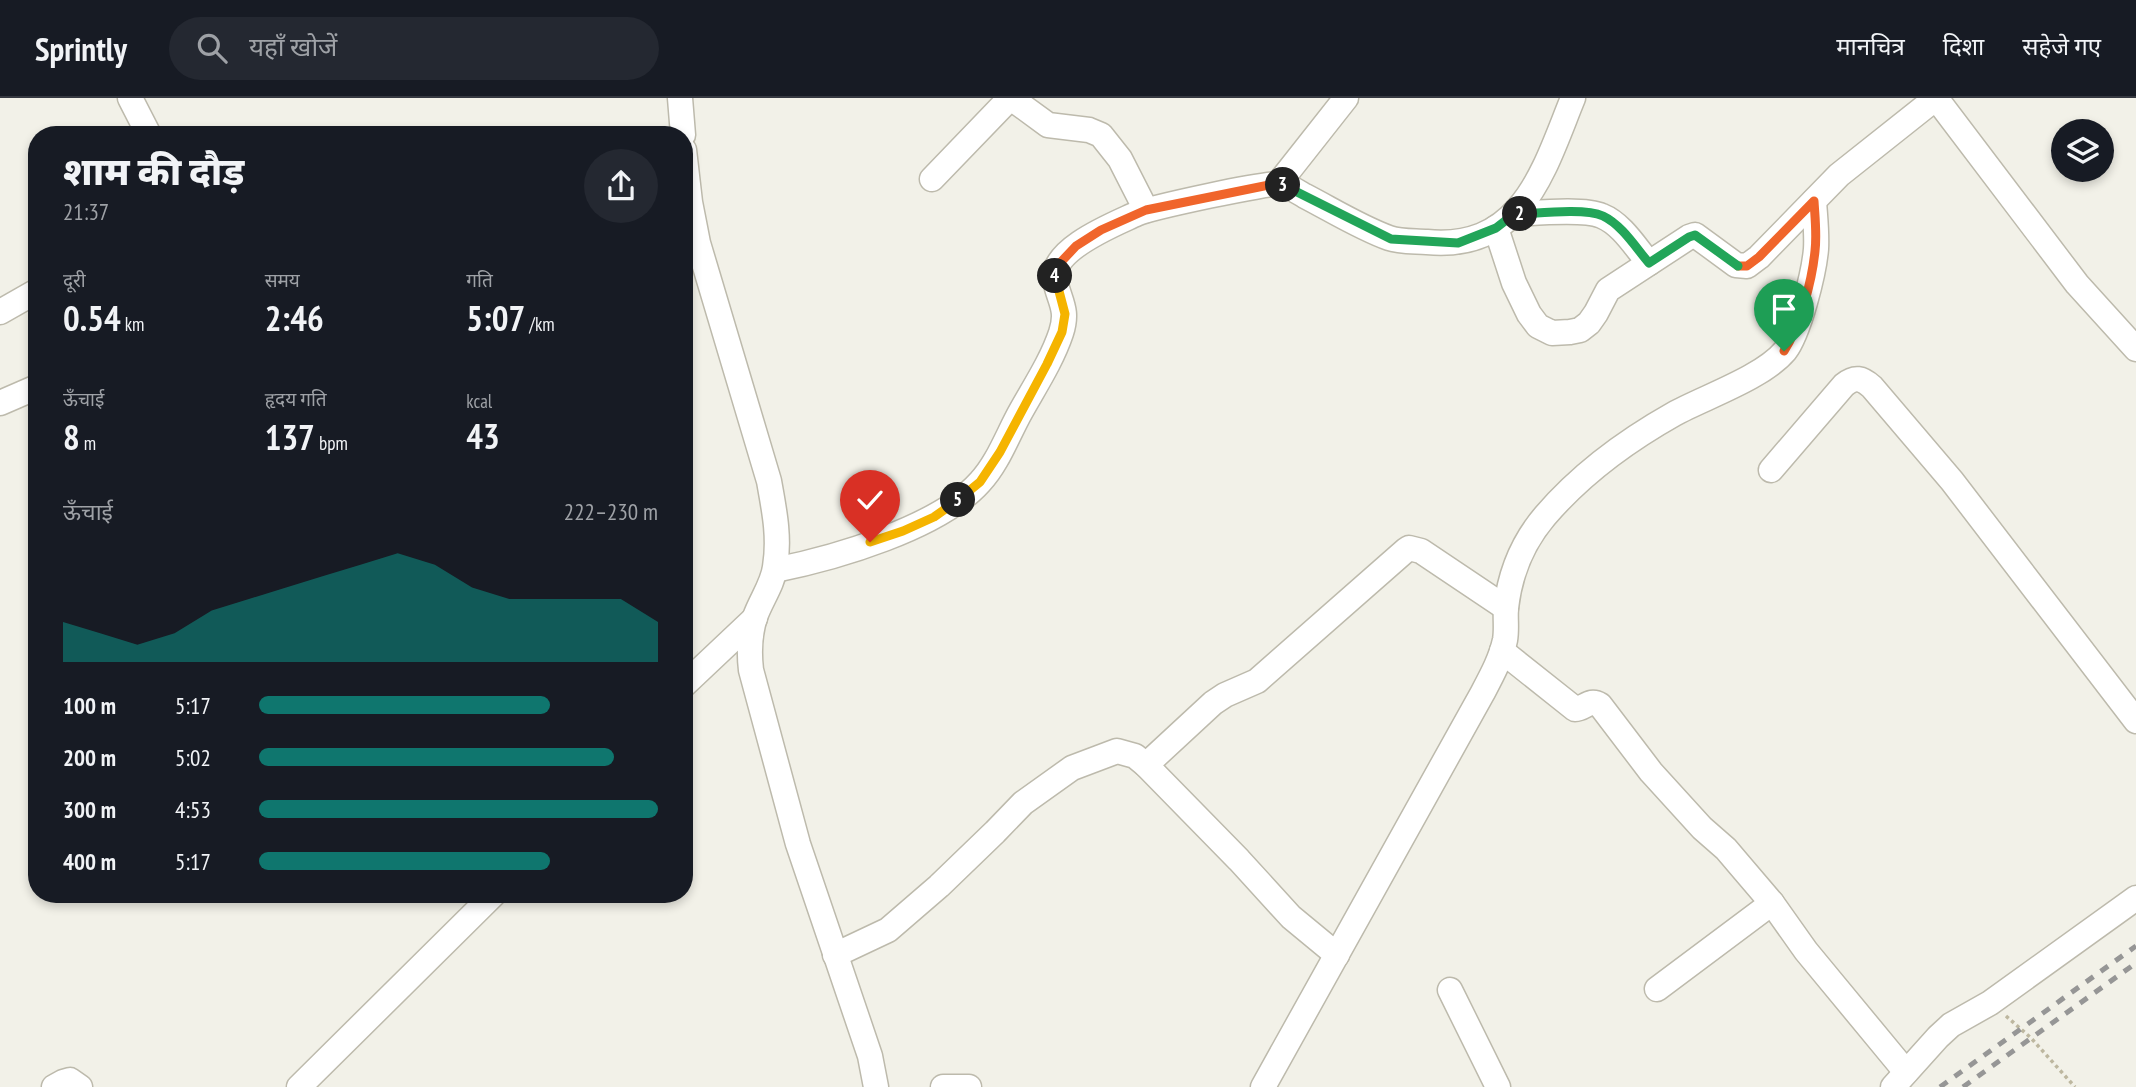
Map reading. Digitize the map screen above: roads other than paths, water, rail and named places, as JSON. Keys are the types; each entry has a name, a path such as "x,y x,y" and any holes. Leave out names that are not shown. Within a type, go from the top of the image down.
{"street":[{"path":"130,98 144,126"},
{"path":"680,98 682,126"},
{"path":"932,179 1011,98 1048,125 1089,130 1101,135 1120,159 1146,210"},
{"path":"1279,183 1346,98"},
{"path":"1505,221 1530,196 1541,177 1573,98"},
{"path":"1505,221 1514,283 1529,314 1538,326 1552,332 1580,330 1589,323 1608,290 1689,237 1695,235 1736,265 1747,266 1759,257 1839,174 1936,98 2077,284 2136,349"},
{"path":"775,569 829,557 903,531 934,517 980,482 1000,452 1062,332 1065,314 1061,293 1055,281 1055,271 1076,246 1101,230 1146,210 1279,183 1391,239 1458,243 1505,221 1587,213 1602,216 1619,229 1649,263"},
{"path":"1263,1087 1482,694 1502,651 1513,570 1526,541 1546,515 1592,469 1675,414 1769,365 1784,351 1794,336 1813,267 1816,234 1814,201"},
{"path":"693,217 698,243 769,481 777,532 775,569 755,618 750,654 751,670 797,844 870,1056 876,1087"},
{"path":"0,312 28,296"},
{"path":"1771,470 1844,385 1851,379 1859,378 1865,381 1952,481 2136,721"},
{"path":"0,402 28,391"},
{"path":"1146,765 1213,703 1257,681 1409,548 1421,551 1506,608"},
{"path":"693,677 755,618"},
{"path":"1502,651 1575,709 1590,702 1600,705 1651,772 1702,828 1726,849 1772,903 1900,1079 1951,1025 1990,1003 2136,898"},
{"path":"835,955 888,930 939,886 1023,803 1072,768 1117,751 1135,756 1146,765 1239,860 1290,917 1338,955"},
{"path":"299,1087 485,903"},
{"path":"1657,989 1772,903"},
{"path":"1450,990 1498,1087"},
{"path":"54,1087 70,1080 80,1087"},
{"path":"943,1087 969,1087"}],"railway":[{"path":"1940,1087 2136,946"},
{"path":"1963,1087 2136,963"}]}
